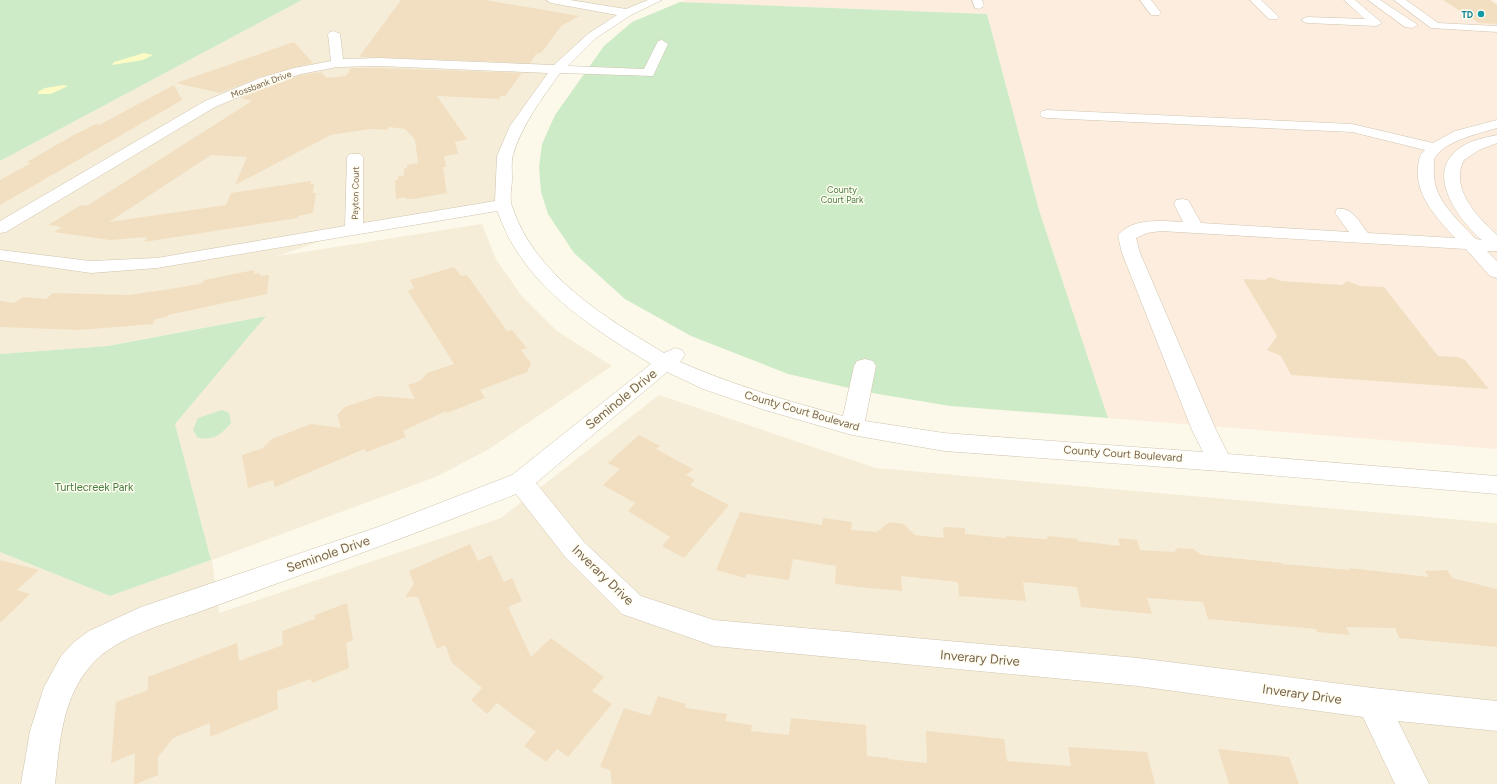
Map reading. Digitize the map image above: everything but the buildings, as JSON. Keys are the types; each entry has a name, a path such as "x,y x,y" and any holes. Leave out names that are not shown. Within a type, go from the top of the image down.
{"street":[{"path":"551,0 627,13"},
{"name":"County Court Boulevard","path":"657,0 627,13 592,36 556,70 517,126 505,156 503,205 521,244 541,270 564,294 601,324 670,359 718,386 773,405 852,427 944,442 1220,462 1497,485"},
{"path":"1145,0 1155,13"},
{"path":"1255,0 1273,17"},
{"path":"1307,20 1376,23 1349,0"},
{"path":"1373,0 1409,25 1497,29"},
{"path":"1399,0 1435,26"},
{"path":"334,34 337,63"},
{"name":"Mossbank Drive","path":"0,228 210,104 265,81 298,71 337,63 380,62 648,73 662,44"},
{"path":"1047,114 1352,128 1435,148"},
{"path":"1497,124 1460,134 1435,148 1427,156 1425,175 1427,190 1444,216 1468,244 1497,272"},
{"path":"1497,139 1475,146 1459,156 1454,163 1453,184 1458,199 1467,216 1497,245"},
{"name":"Payton Court","path":"354,229 355,156"},
{"path":"1182,204 1195,228"},
{"path":"0,255 91,267 158,263 503,205"},
{"path":"1343,213 1364,238"},
{"path":"1220,462 1202,426 1131,254 1127,236 1135,230 1144,227 1161,226 1497,245"},
{"name":"Seminole Drive","path":"38,784 49,711 64,676 84,651 114,632 151,616 387,534 520,482 670,359"},
{"path":"852,427 865,366"},
{"name":"Inverary Drive","path":"520,482 575,550 632,605 714,633 1138,672 1372,703 1497,716"},
{"path":"1372,703 1412,784"}],"shaded area":[{"path":"302,0 657,0 640,7 575,51 517,126 503,205 354,229 278,256 482,224 496,259 521,295 557,331 612,366 489,449 438,476 212,560 219,613 501,518 659,395 876,468 1497,523 1497,784 0,784 0,552 110,596 211,560 175,424 265,316 108,346 0,354 0,161"},
{"path":"687,0 1494,0 1497,2 1497,449 1108,418 1039,210 987,14 680,2"}],"green space":[{"path":"0,0 302,0 0,161"},
{"name":"County Court Park","path":"680,2 987,14 1039,210 1108,418 950,406 866,392 788,374 691,336 625,299 574,253 548,214 541,192 539,167 542,144 555,115 604,46 632,22"},
{"name":"Turtlecreek Park","path":"266,316 175,424 211,560 110,596 0,552 0,354 108,346"},
{"path":"222,410 229,413 231,423 217,436 198,438 193,430 198,418"}],"sand":[{"path":"144,53 153,55 143,60 112,65 114,62"},
{"path":"63,85 68,86 51,94 38,94 38,92 45,88"}],"place":[{"name":"TD","path":"1481,14"}]}
